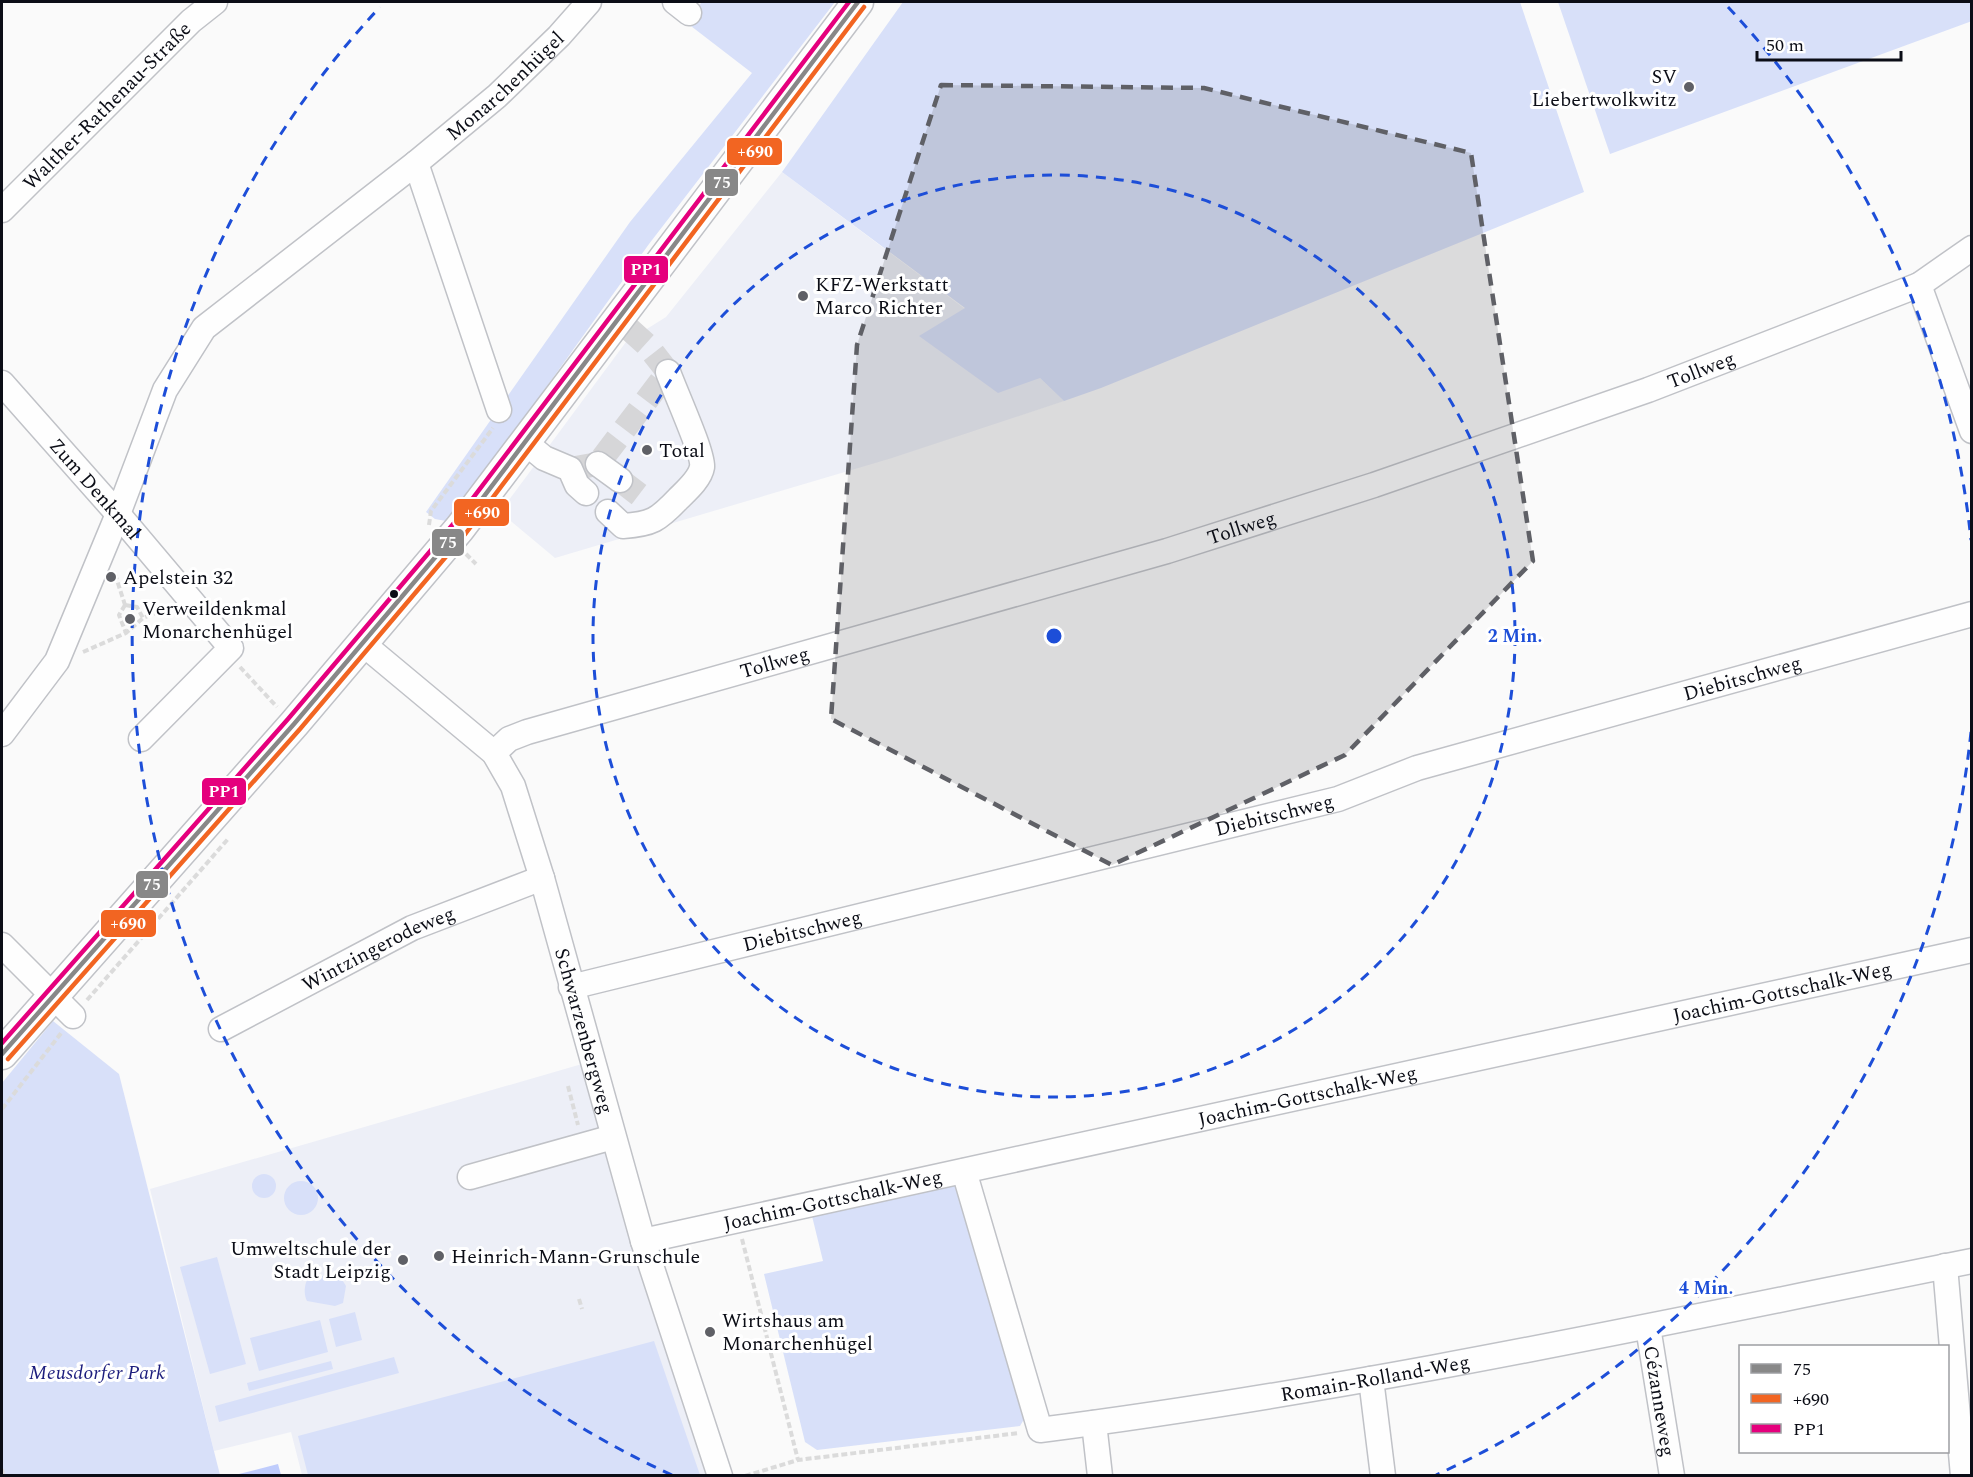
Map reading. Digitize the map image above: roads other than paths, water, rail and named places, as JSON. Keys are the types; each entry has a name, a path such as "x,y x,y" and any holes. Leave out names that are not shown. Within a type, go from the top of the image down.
{"main road":[{"path":"2,1054 63,1014 362,643 460,528 857,2"}],"street":[{"name":"Walther-Rathenau-Straße","path":"2,210 191,21 215,2"},
{"name":"Monarchenhügel","path":"2,734 57,661 118,514 165,390 204,328 416,163 496,96 559,36 589,2"},
{"path":"416,163 499,410"},
{"name":"Tollweg","path":"494,753 509,739 527,732 1123,564 1374,485 1648,390 1919,285 1971,248"},
{"path":"1919,285 1971,431"},
{"path":"608,512 623,526 657,520 655,507 691,487 702,469 702,455 687,424 668,372"},
{"name":"Zum Denkmal","path":"2,383 118,514 231,648 141,739"},
{"path":"526,443 544,458 570,468 577,485 586,494"},
{"path":"598,464 620,480"},
{"name":"Diebitschweg","path":"571,987 1338,799 1418,768 1971,614"},
{"name":"Schwarzenbergweg","path":"362,643 494,753 513,786 542,878 643,1241 720,1476"},
{"name":"Wintzingerodeweg","path":"221,1029 412,928 542,878"},
{"path":"2,945 63,1014"},
{"name":"Joachim-Gottschalk-Weg","path":"643,1241 1971,950"},
{"path":"470,1177 613,1137"},
{"name":"Romain-Rolland-Weg","path":"964,1172 1040,1430 1094,1424 1371,1379 1648,1327 1971,1261"},
{"path":"1945,1266 1963,1476"},
{"name":"Cézanneweg","path":"1648,1327 1672,1476"},
{"path":"1371,1379 1383,1476"},
{"path":"1094,1424 1100,1476"}],"water":[{"path":"278,1464 281,1475 235,1475"}],"tunnel":[{"path":"570,469 598,464 668,372 647,345 618,319"},
{"path":"620,480 646,500"}],"place":[{"name":"SV Liebertwolkwitz","path":"1689,87"},
{"name":"KFZ-Werkstatt Marco Richter","path":"803,296"},
{"name":"Total","path":"647,450"},
{"name":"Apelstein 32","path":"111,577"},
{"name":"Verweildenkmal Monarchenhügel","path":"130,619"},
{"name":"Heinrich-Mann-Grunschule","path":"439,1256"},
{"name":"Umweltschule der Stadt Leipzig","path":"403,1260"},
{"name":"Wirtshaus am Monarchenhügel","path":"710,1332"}],"park label":[{"name":"Meusdorfer Park","path":"97,1372"}]}
